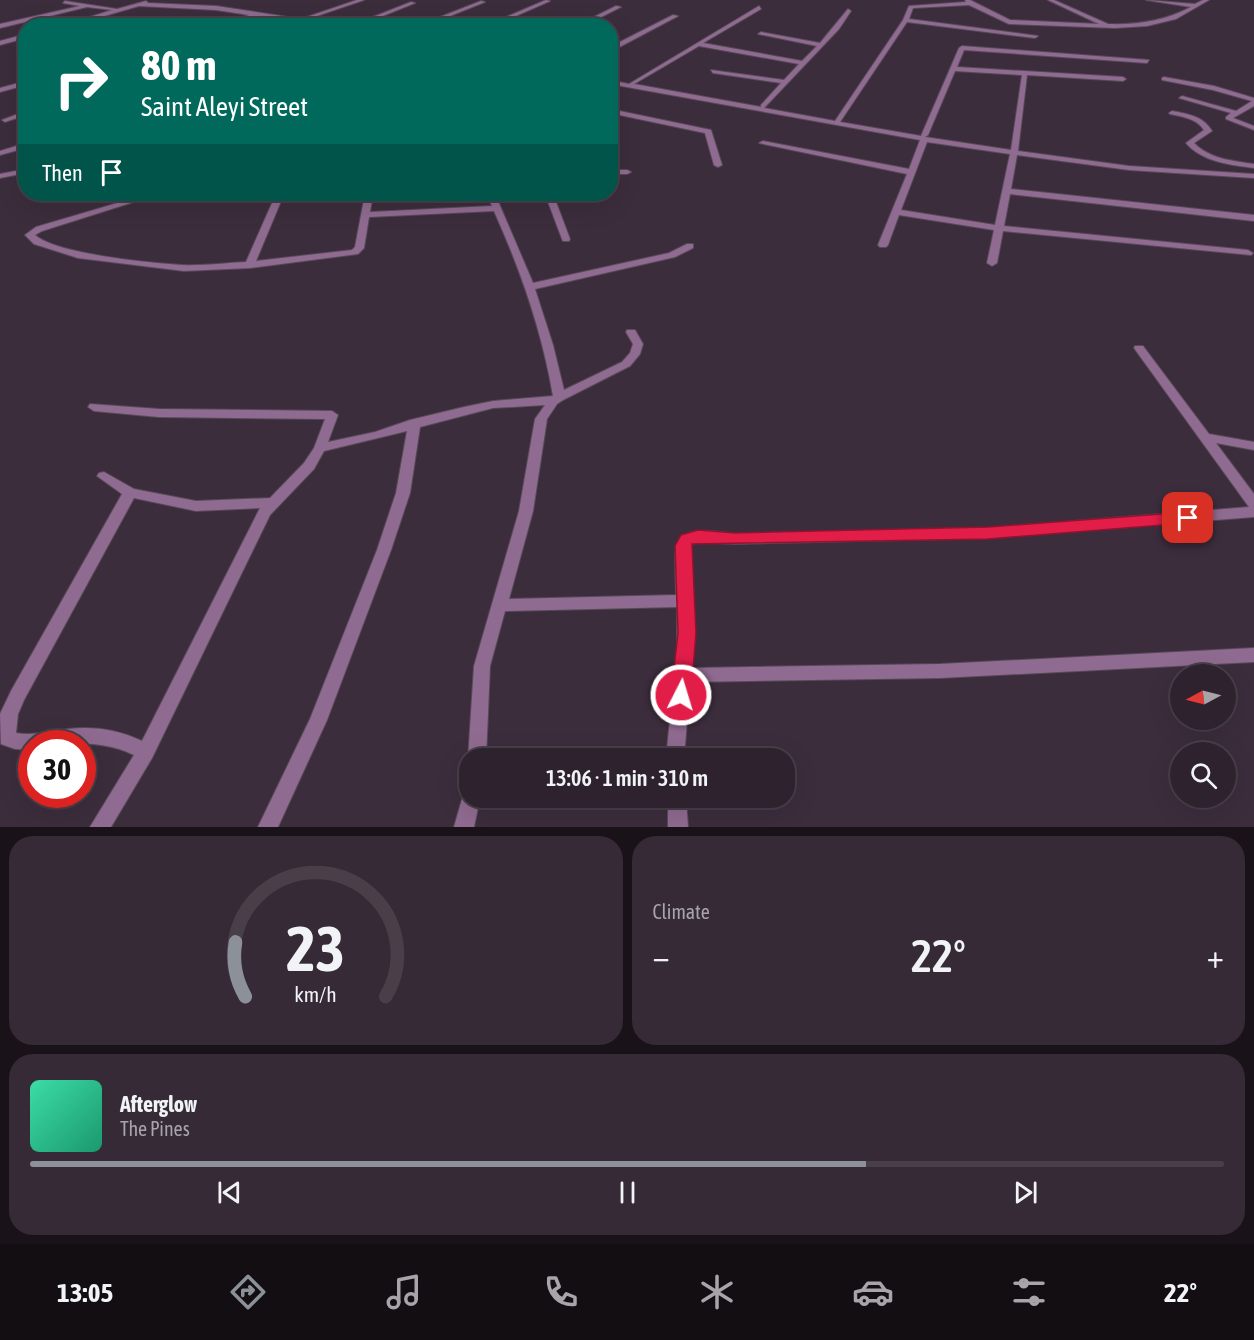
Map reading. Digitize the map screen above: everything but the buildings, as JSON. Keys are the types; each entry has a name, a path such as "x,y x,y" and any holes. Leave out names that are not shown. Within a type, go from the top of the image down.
{"street":[{"path":"91,18 153,0"},
{"path":"310,18 362,0"},
{"path":"1050,0 1107,26"},
{"path":"1148,0 1198,6"},
{"path":"1171,0 1198,6"},
{"path":"838,120 913,7 968,2 1009,22 1107,26 1165,20 1207,0"},
{"path":"507,18 548,1"},
{"path":"65,2 119,10"},
{"path":"440,18 483,2"},
{"path":"373,18 413,3"},
{"path":"139,4 225,9 282,18"},
{"path":"33,18 88,5"},
{"path":"167,5 277,18"},
{"path":"595,18 618,7"},
{"path":"632,82 759,8"},
{"path":"0,19 31,11"},
{"path":"763,106 837,28 848,11"},
{"path":"244,18 253,15"},
{"path":"618,46 675,16"},
{"path":"0,19 16,22"},
{"path":"906,20 1035,36"},
{"path":"0,26 16,22"},
{"path":"883,245 962,48 966,28"},
{"path":"761,34 821,45"},
{"path":"0,43 18,38"},
{"path":"697,44 803,63"},
{"path":"962,48 1147,60"},
{"path":"953,69 1123,79"},
{"path":"713,72 785,82"},
{"path":"992,263 1015,151 1024,76"},
{"path":"1164,79 1214,88 1254,102"},
{"path":"618,81 763,106 879,130"},
{"path":"618,81 924,138 1111,164 1216,171 1227,175 1254,176"},
{"path":"1,90 18,85"},
{"path":"1182,98 1237,112"},
{"path":"1254,102 1228,118 1254,128"},
{"path":"1172,112 1197,119 1208,128 1208,131 1190,143 1192,147 1212,156 1254,166"},
{"path":"618,113 705,130 711,137 718,165"},
{"path":"5,120 18,116"},
{"path":"763,143 911,172"},
{"path":"2,153 18,148"},
{"path":"618,172 627,172"},
{"path":"0,176 18,173"},
{"path":"1006,191 1254,218"},
{"path":"119,201 39,229 29,235 37,242 78,255 184,268 250,265 355,252 360,248 368,201"},
{"path":"250,265 277,201"},
{"path":"478,748 482,666 526,511 541,419 556,399 545,327 494,201"},
{"path":"552,201 567,239"},
{"path":"365,215 498,208"},
{"path":"896,212 999,228 1248,253"},
{"path":"529,287 672,255 690,246"},
{"path":"320,448 369,439 414,423 460,411 530,400 556,399 620,368 632,359 638,344 631,332"},
{"path":"1139,348 1254,504"},
{"path":"94,406 159,413 332,415 320,448 309,466 265,512 146,752 100,827"},
{"path":"268,827 318,720 384,550 403,494 414,423"},
{"path":"1203,437 1254,446"},
{"path":"104,476 130,493 196,506 272,503"},
{"path":"130,493 17,696 9,714 7,738 15,742 76,736 117,739 126,740 146,752"},
{"path":"676,748 687,633 683,546 687,540 698,536 735,539 988,533 1254,512"},
{"path":"500,605 684,601"},
{"path":"683,675 940,671 1254,655"},
{"path":"464,827 469,808"},
{"path":"677,808 678,827"}],"route":[{"path":"681,695 687,633 683,546 687,540 698,536 735,539 988,533 1188,518"}]}
